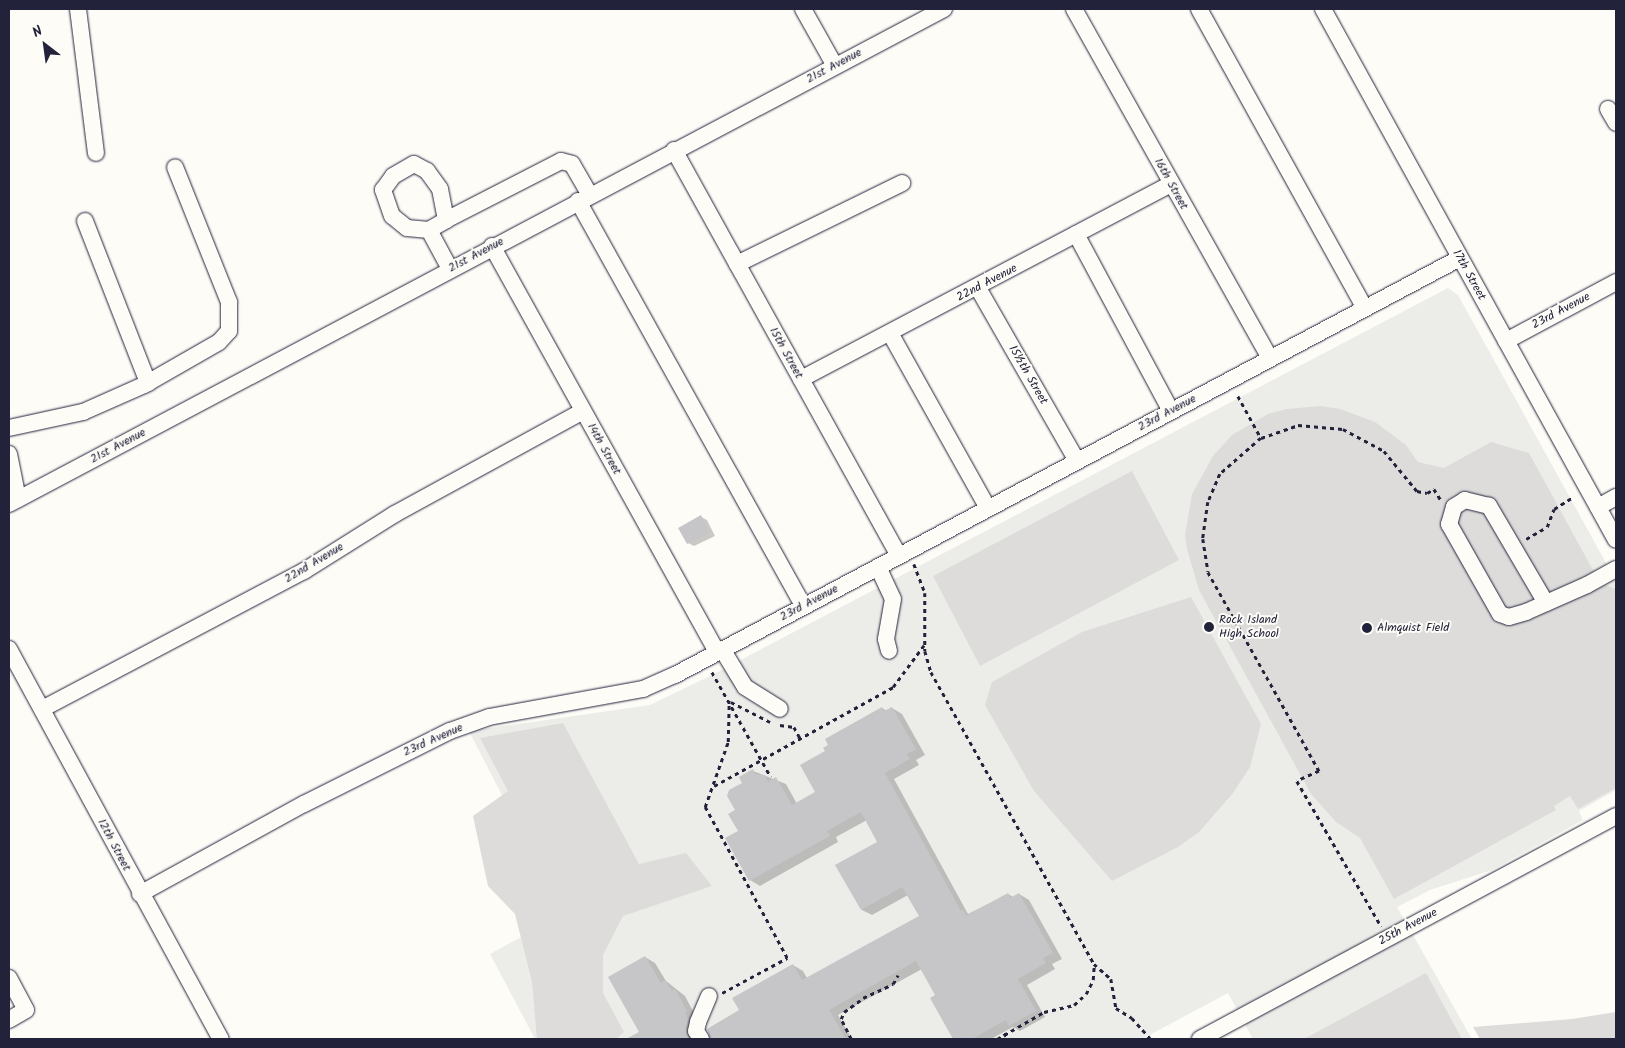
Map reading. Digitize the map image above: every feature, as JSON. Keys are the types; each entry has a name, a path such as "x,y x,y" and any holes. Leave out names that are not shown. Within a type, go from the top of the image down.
{"street":[{"path":"78,9 96,153"},
{"path":"803,9 835,66"},
{"name":"16th Street","path":"1074,9 1270,358"},
{"path":"1198,9 1366,308"},
{"name":"17th Street","path":"1323,9 1616,540"},
{"name":"21st Avenue","path":"13,502 936,11"},
{"name":"15th Street","path":"674,150 899,556"},
{"path":"446,220 440,189 427,171 414,164 393,176 383,190 392,216 407,228 429,230 561,161 572,164 584,198 803,606"},
{"path":"9,428 84,412 148,383 220,342 229,331 232,319 230,302 175,167"},
{"path":"737,264 902,183"},
{"name":"22nd Avenue","path":"801,379 978,288 1171,184"},
{"path":"85,221 148,383"},
{"path":"429,230 450,269"},
{"path":"1076,234 1171,411"},
{"name":"14th Street","path":"492,246 583,412 719,650 745,688 780,709"},
{"name":"23rd Avenue","path":"140,894 304,804 450,731 489,717 643,689 899,556 1460,258"},
{"name":"23rd Avenue","path":"1506,340 1616,282"},
{"name":"15½th Street","path":"978,288 1077,462"},
{"path":"890,333 988,508"},
{"name":"22nd Avenue","path":"42,709 304,571 395,514 583,412"},
{"path":"10,464 13,502"},
{"path":"1598,507 1616,497"},
{"path":"1546,603 1497,516 1489,506 1480,501 1465,500 1454,507 1449,517 1449,524 1500,614 1509,617 1546,603 1616,569"},
{"path":"878,567 893,599 886,639 889,651"},
{"name":"12th Street","path":"9,650 140,894 221,1039"},
{"name":"25th Avenue","path":"1200,1039 1616,816"},
{"path":"9,978 26,1010 9,1020"},
{"path":"701,1039 696,1031 708,996"}],"path":[{"path":"1238,396 1260,438"},
{"path":"1388,938 1297,781 1319,771 1208,572 1203,539 1208,502 1220,474 1260,438 1298,425 1343,429 1384,451 1417,491 1427,493 1434,489 1442,502"},
{"path":"1514,546 1547,527 1554,509 1574,497"},
{"path":"914,564 925,593 925,644 931,672 1094,964 1111,979 1116,1008 1132,1018 1150,1038"},
{"path":"712,787 893,686 925,644"},
{"path":"711,670 771,776"},
{"path":"708,996 724,993 788,958 705,807 728,742 730,701"},
{"path":"997,1039 1004,1033 1044,1012 1074,1005 1086,994 1092,980 1094,964"},
{"path":"851,1039 841,1019 844,1012 863,998 893,984 898,975"},
{"path":"1004,1033 1008,1039"}],"shaded area":[{"name":"Rock Island High School","path":"1448,288 1458,295 1616,581 1616,790 1579,811 1583,820 1492,870 1430,890 1397,907 1472,1039 1253,1039 1228,993 1142,1039 535,1039 490,954 563,914 469,731 650,705 712,675"},
{"path":"1321,406 1340,409 1375,422 1406,445 1418,462 1444,468 1491,442 1529,453 1600,583 1616,589 1616,788 1578,809 1570,796 1554,806 1556,810 1394,899 1360,838 1336,822 1311,794 1199,590 1187,549 1185,535 1192,494 1213,456 1232,435 1268,414 1286,409"},
{"path":"1132,471 1179,560 980,666 933,576"},
{"path":"1191,597 1261,724 1250,767 1233,793 1199,832 1178,847 1112,881 1034,791 985,705 992,682 1082,632"},
{"path":"563,723 639,864 686,853 712,886 623,916 603,955 603,993 624,1032 616,1039 537,1039 532,982 515,914 488,886 473,816 508,791 480,738"},
{"path":"1426,973 1462,1039 1304,1039"},
{"path":"1616,1012 1616,1039 1480,1039 1473,1027 1572,1019"}],"building":[{"path":"701,515 710,533 687,544 678,528"},
{"path":"882,707 884,711 892,707 916,749 907,754 910,759 885,773 961,911 963,909 966,916 1008,893 1010,898 1019,893 1053,953 1043,958 1046,963 1018,979 1036,1011 1009,1026 1006,1020 972,1039 953,1039 930,998 935,995 916,961 829,1010 846,1039 711,1039 707,1029 739,1010 732,998 793,964 802,980 919,916 902,887 861,910 835,865 877,842 861,812 827,831 830,836 749,881 725,838 738,831 728,814 735,810 727,796 729,790 742,783 739,777 753,769 755,774 765,775 768,782 776,777 792,805 815,792 800,765 825,751 823,748 828,745 825,739"},
{"path":"645,956 661,983 665,980 672,991 675,989 687,1011 685,1013 688,1019 686,1030 689,1039 626,1039 639,1032 608,977"}],"place":[{"name":"Rock Island High School","path":"1209,627"},
{"name":"Almquist Field","path":"1367,628"}]}
